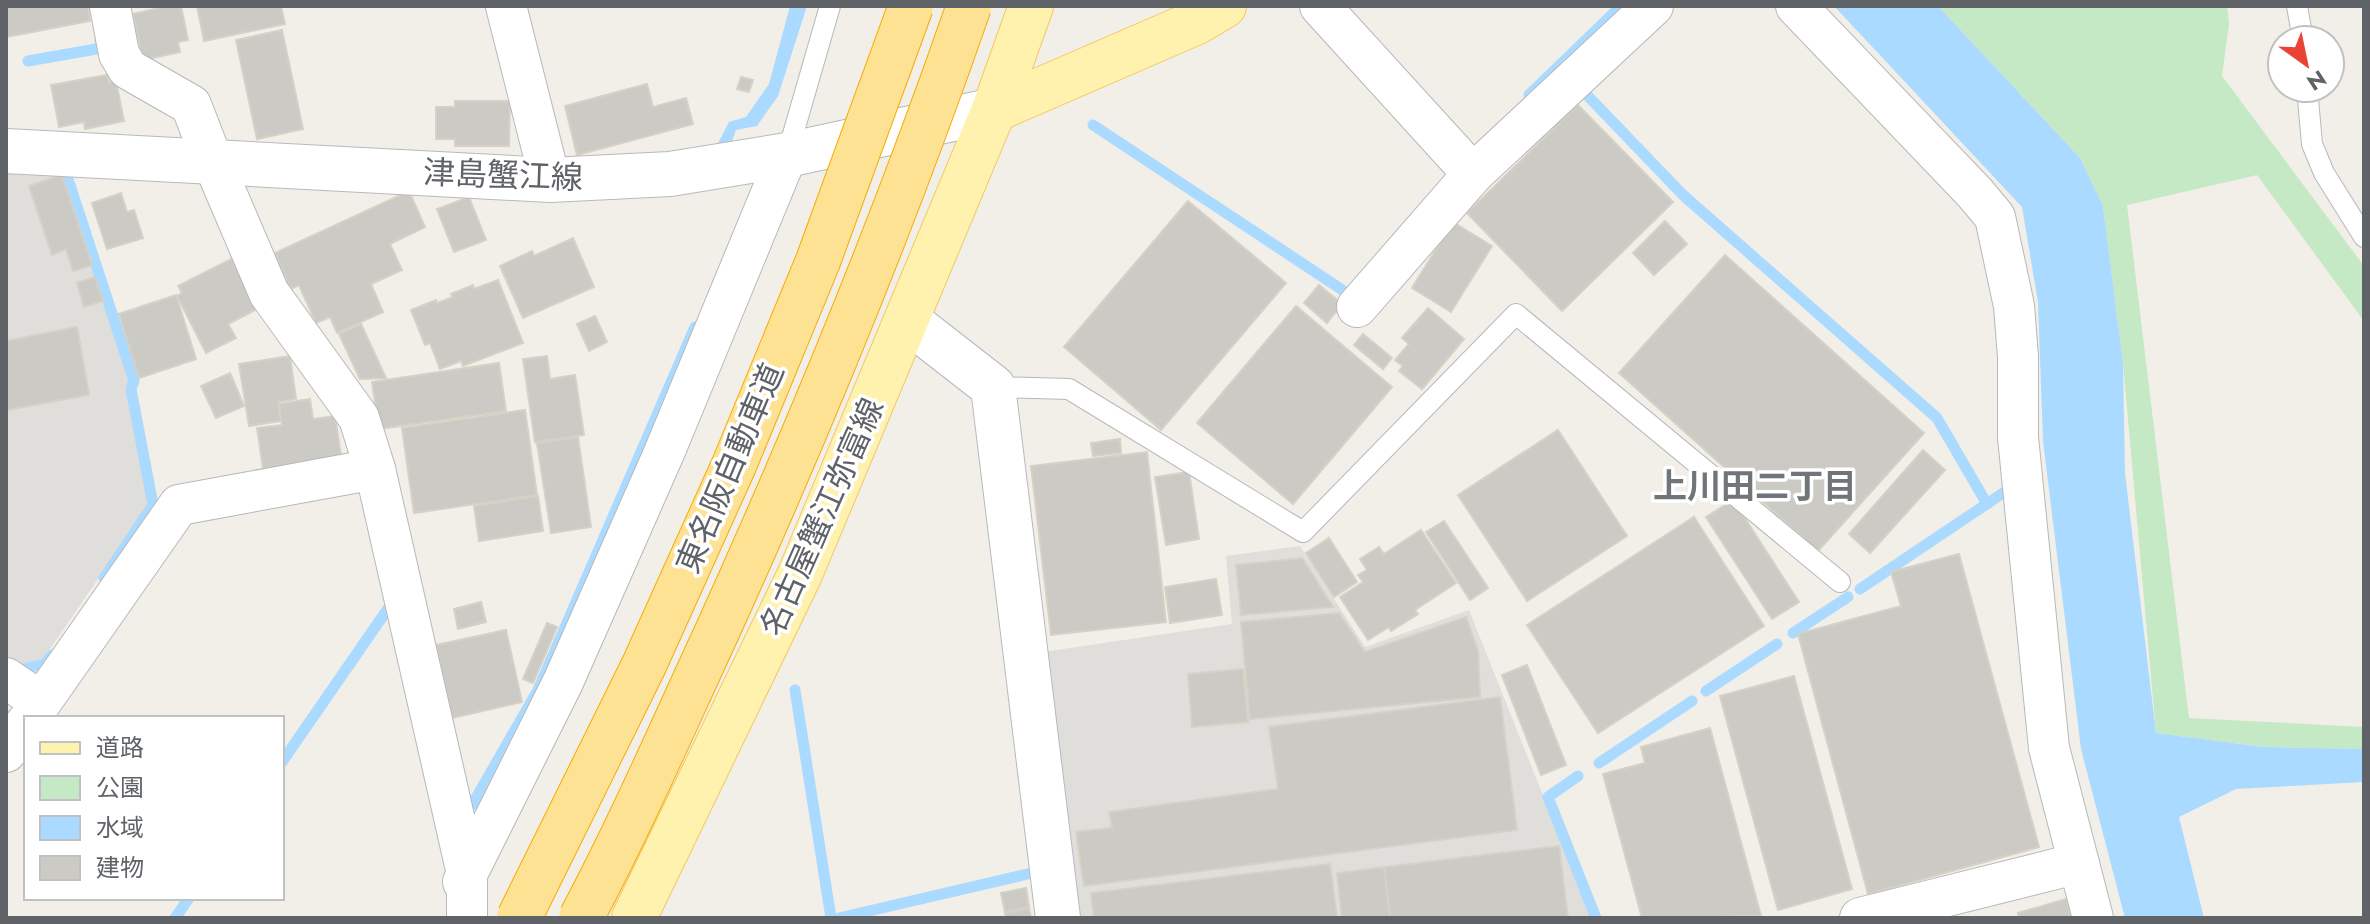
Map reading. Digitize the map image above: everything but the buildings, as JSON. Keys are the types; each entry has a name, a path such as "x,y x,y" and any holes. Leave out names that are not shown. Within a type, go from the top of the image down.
{"highway":[{"name":"東名阪自動車道","path":"519,918 644,665 734,465 818,261 911,6"},
{"name":"東名阪自動車道","path":"581,918 784,485 869,277 969,6"}],"main road":[{"name":"名古屋蟹江弥富線","path":"634,918 800,574 994,110 1031,6"},
{"path":"994,110 1197,22 1224,6"},
{"name":"津島蟹江線","path":"6,151 550,180 670,174 787,155 994,110"},
{"path":"907,320 993,387 1058,918"}],"street":[{"path":"110,6 119,54 128,69 191,105 269,293 359,418 375,469 467,874 467,918"},
{"path":"506,6 550,180"},
{"path":"1320,6 1473,174"},
{"path":"1357,307 1473,174 1653,6"},
{"path":"1796,6 1995,217 2014,306 2018,357 2018,437 2049,748 2093,918"},
{"path":"442,918 563,682 664,453 787,155"},
{"path":"6,678 32,714 179,505 375,469"},
{"path":"6,752 24,726"},
{"path":"1860,918 2079,863"}],"lane":[{"path":"787,155 830,6"},
{"path":"2308,104 2312,144 2324,173 2364,237"},
{"path":"993,387 1069,389 1303,532 1516,314 1840,582"}],"shaded area":[{"path":"6,170 64,173 130,382 128,395 150,503 43,659 9,667 6,664"},
{"path":"1300,546 1365,647 1469,610 1592,918 1076,918 1043,652 1232,624 1226,556"}],"green space":[{"path":"1938,6 2227,6 2229,24 2222,76 2364,266 2364,321 2257,175 2127,205 2189,718 2364,727 2364,749 2264,747 2156,733 2123,363 2103,206 2080,158"}],"water":[{"path":"790,6 807,6 778,96 757,126 736,130 730,147 717,145 729,122 746,117 769,84"},
{"path":"1834,6 1938,6 2080,158 2103,206 2123,363 2125,473 2156,733 2264,747 2364,749 2364,782 2236,789 2179,817 2204,918 2125,918 2081,749 2043,441 2038,302 2022,207"}],"waterway":[{"path":"1529,95 1621,6"},
{"path":"28,61 102,48 100,40"},
{"path":"1585,93 1683,195 1937,418 1987,504"},
{"path":"1093,125 1347,293"},
{"path":"68,179 134,381 131,389 153,505 104,578"},
{"path":"472,805 538,690 695,327"},
{"path":"1860,589 2006,491"},
{"path":"1793,633 1848,597"},
{"path":"284,759 387,610"},
{"path":"1706,691 1777,644"},
{"path":"22,669 45,664 52,655"},
{"path":"795,690 831,918"},
{"path":"1599,763 1692,701"},
{"path":"1578,776 1548,797 1596,918"},
{"path":"839,918 1032,873"},
{"path":"175,918 188,900"}],"district":[{"name":"上川田二丁目","path":"1755,486"}]}
